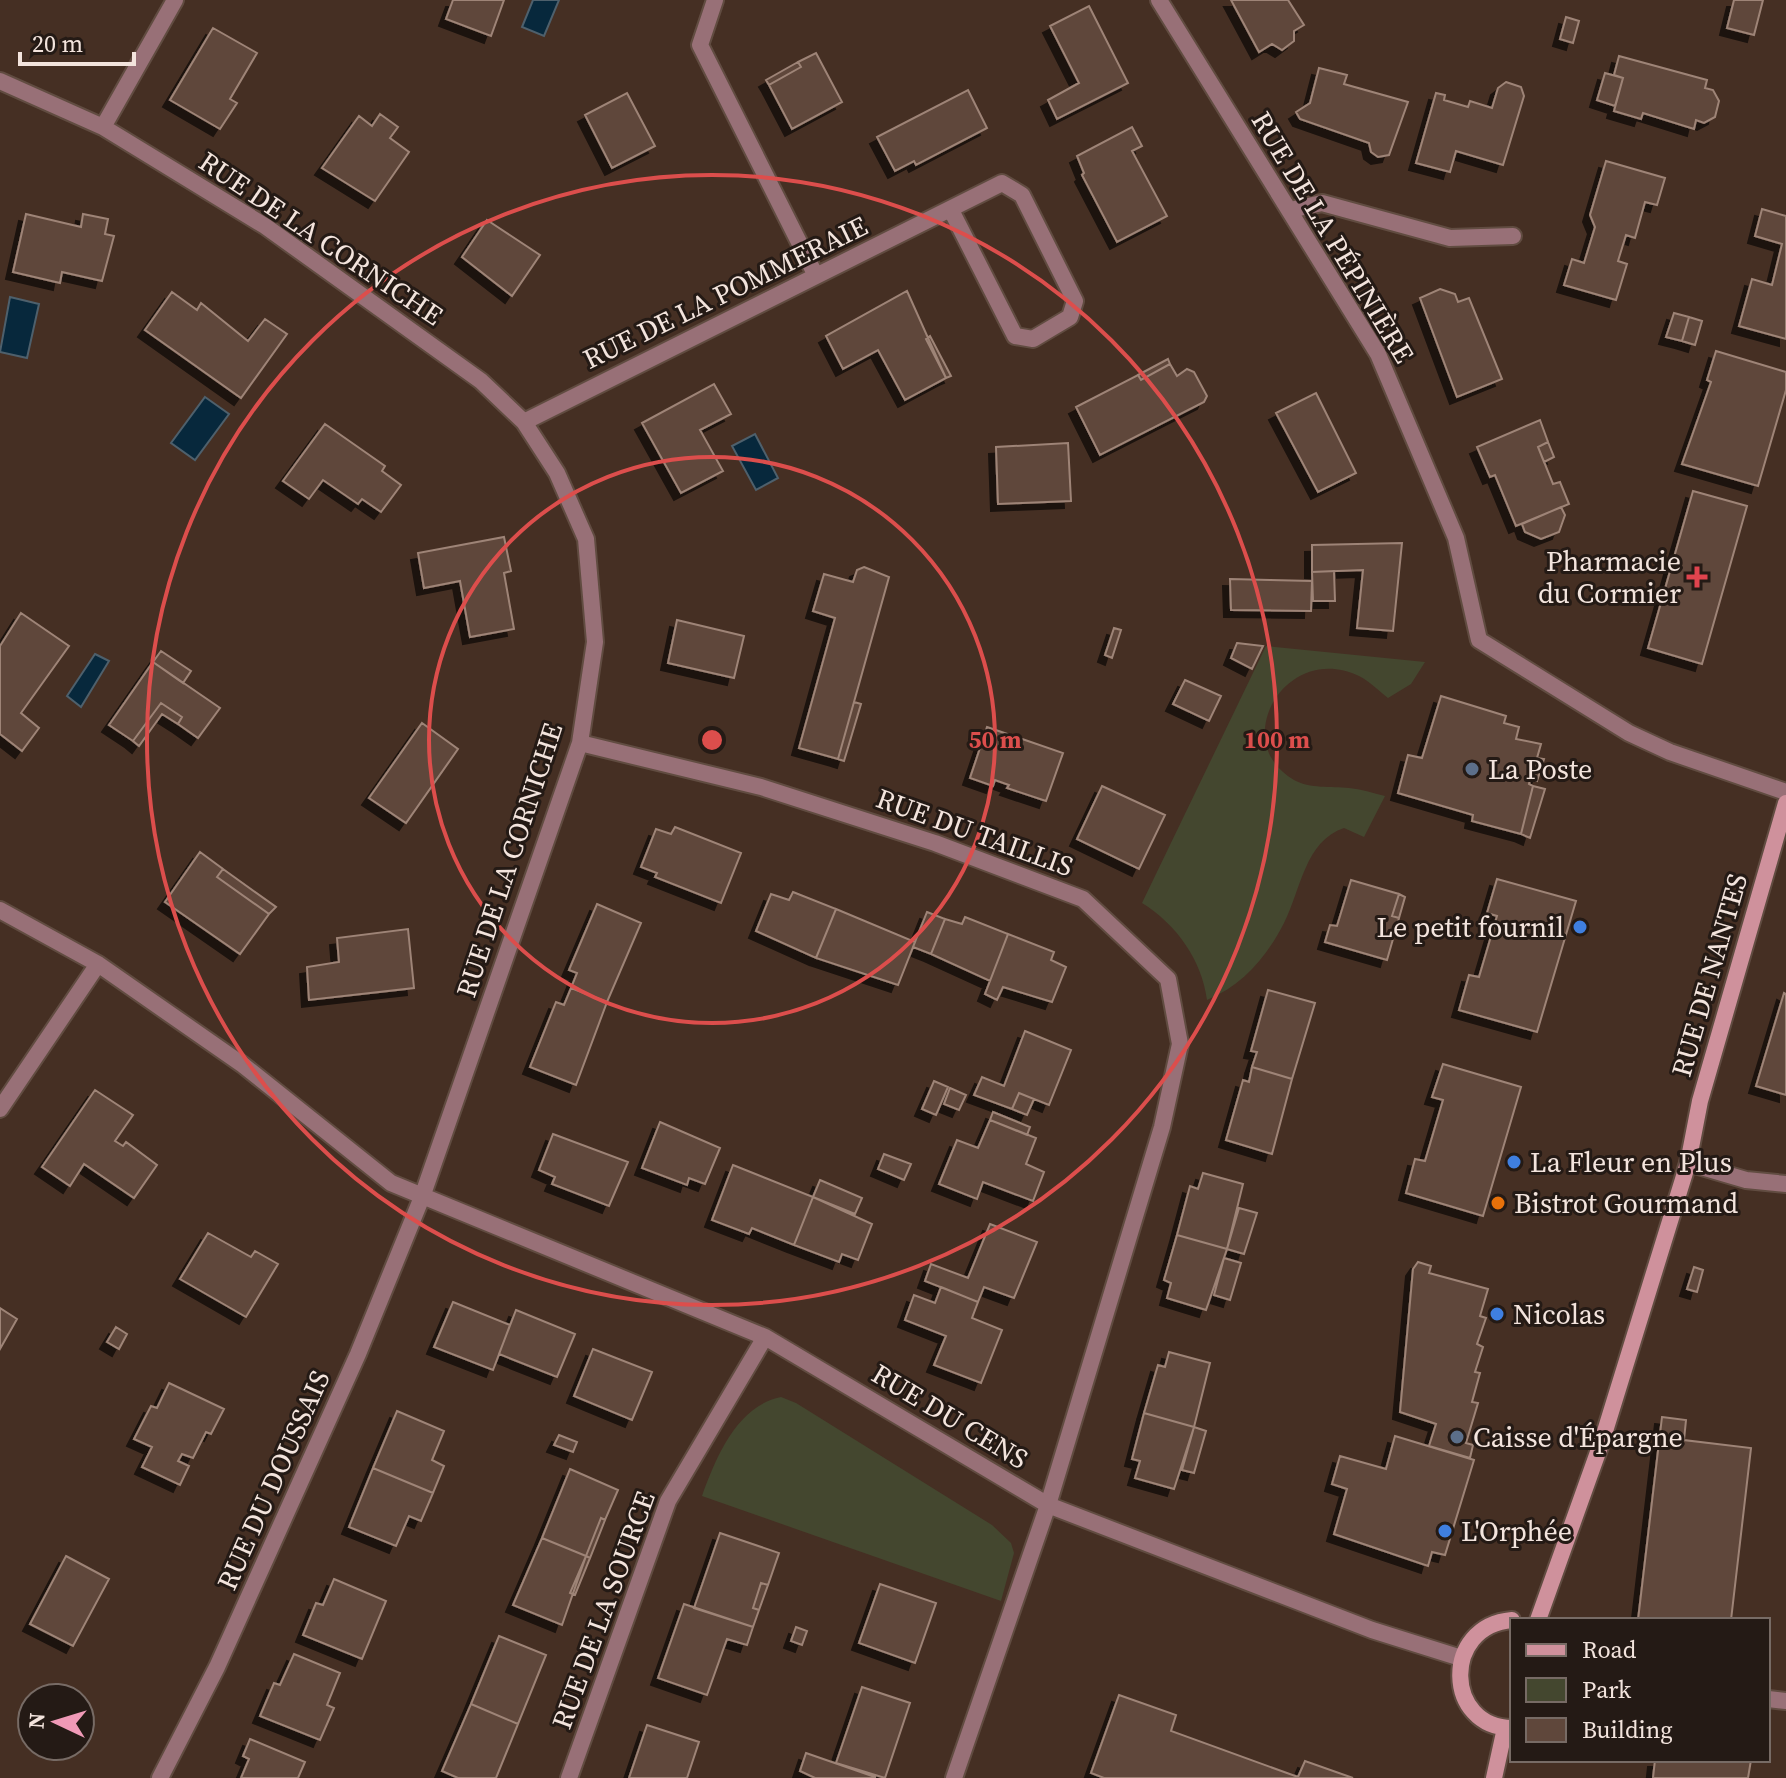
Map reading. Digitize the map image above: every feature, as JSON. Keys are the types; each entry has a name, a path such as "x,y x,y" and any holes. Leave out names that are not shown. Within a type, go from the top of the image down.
{"main road":[{"name":"RUE DE NANTES","path":"1539,1618 1602,1441 1688,1163 1700,1101 1786,803"},
{"path":"1494,1778 1509,1728 1488,1722 1473,1710 1463,1695 1459,1676 1461,1658 1470,1641 1483,1629 1510,1621"}],"street":[{"path":"103,127 175,0"},
{"path":"715,0 700,45 815,274"},
{"name":"RUE DE LA PÉPINIÈRE","path":"1159,0 1378,354 1456,538 1479,640 1629,733 1670,752 1786,792"},
{"name":"RUE DE LA CORNICHE","path":"0,81 103,127 265,226 481,381 524,422 557,473 586,539 595,642 580,743 422,1197"},
{"name":"RUE DE LA POMMERAIE","path":"524,422 1002,183 1022,195 1075,301 1070,317 1033,339 1015,336 951,210"},
{"path":"1290,210 1322,203 1450,238 1513,236"},
{"name":"RUE DU TAILLIS","path":"580,743 761,787 935,843 1083,899 1168,979 1180,1044 1162,1127 1048,1505 954,1778"},
{"path":"0,910 98,964 243,1065 391,1183 422,1197"},
{"path":"0,1109 98,964"},
{"path":"1688,1163 1746,1180 1786,1184"},
{"name":"RUE DU CENS","path":"422,1197 765,1337 1048,1505 1372,1630 1461,1658"},
{"name":"RUE DU DOUSSAIS","path":"160,1778 217,1667 358,1354 422,1197"},
{"name":"RUE DE LA SOURCE","path":"569,1778 668,1501 765,1337"}],"green space":[{"path":"1266,646 1425,662 1411,684 1388,698 1359,676 1333,669 1309,672 1289,683 1274,700 1266,721 1266,742 1275,763 1294,780 1307,785 1354,789 1385,796 1364,837 1344,828 1331,834 1321,844 1312,855 1284,923 1269,948 1232,987 1207,1000 1200,971 1185,944 1166,921 1142,903"},
{"path":"781,1397 796,1403 992,1525 1011,1543 1014,1553 1001,1601 702,1496 714,1465 740,1422 766,1402"}],"water":[{"path":"533,0 559,0 544,36 522,27"},
{"path":"10,297 39,304 27,358 0,352"},
{"path":"205,397 229,414 195,460 171,443"},
{"path":"755,434 778,478 756,490 732,446"},
{"path":"95,654 109,661 81,707 67,696"}],"building":[{"path":"453,0 504,0 491,36 446,19"},
{"path":"1231,0 1288,0 1304,25 1294,31 1294,41 1282,50 1272,44 1259,52"},
{"path":"1734,0 1763,0 1754,35 1727,28"},
{"path":"1089,6 1128,83 1057,119 1048,100 1079,83 1050,26"},
{"path":"1566,17 1579,21 1573,43 1560,39"},
{"path":"213,28 257,53 230,99 237,103 220,129 170,100"},
{"path":"816,53 842,102 792,129 769,85 801,67 798,62"},
{"path":"1619,56 1707,80 1705,88 1713,90 1719,101 1715,117 1704,123 1696,120 1694,129 1643,113 1641,119 1614,111 1623,78 1614,75"},
{"path":"798,62 801,67 769,85 766,80"},
{"path":"1319,68 1347,75 1344,84 1408,102 1389,155 1378,157 1371,152 1369,143 1300,119 1296,112 1310,103"},
{"path":"1605,73 1623,78 1615,106 1597,100"},
{"path":"1506,82 1521,87 1524,96 1503,165 1456,151 1450,172 1416,163 1436,93 1445,95 1444,100 1468,107 1470,101 1492,108 1498,88"},
{"path":"968,90 987,128 916,165 914,161 895,171 877,137"},
{"path":"627,93 655,146 612,168 585,115"},
{"path":"380,114 398,127 390,138 409,152 375,201 322,168 359,116 372,126"},
{"path":"1132,127 1142,146 1132,151 1167,216 1117,242 1082,175 1084,173 1077,156"},
{"path":"1606,161 1665,178 1657,205 1645,202 1635,238 1626,235 1618,261 1627,264 1616,300 1564,285 1572,259 1584,263 1595,227 1590,215"},
{"path":"1762,209 1786,216 1786,339 1739,326 1752,279 1772,285 1782,244 1755,236"},
{"path":"26,214 81,227 83,214 108,219 105,234 114,236 102,281 62,272 60,283 13,272"},
{"path":"487,220 540,255 512,296 462,257"},
{"path":"1440,289 1455,294 1458,302 1469,298 1502,379 1457,397 1420,298"},
{"path":"907,291 946,378 905,400 878,350 843,369 826,336"},
{"path":"172,292 197,310 201,303 248,341 265,319 287,334 241,398 145,330"},
{"path":"1674,313 1689,317 1682,341 1666,337"},
{"path":"1689,317 1702,321 1695,345 1682,341"},
{"path":"930,336 951,376 946,378 926,339"},
{"path":"1716,351 1786,372 1786,390 1758,486 1682,464 1711,382 1707,380"},
{"path":"1168,359 1170,364 1141,380 1138,375"},
{"path":"1170,364 1177,376 1187,369 1194,372 1207,396 1204,402 1100,455 1076,407 1138,375 1141,380"},
{"path":"714,384 731,414 700,430 723,471 681,493 642,423"},
{"path":"1316,393 1356,473 1318,492 1276,413"},
{"path":"1540,420 1548,442 1538,447 1553,484 1560,482 1569,504 1516,526 1495,475 1490,477 1477,447"},
{"path":"325,424 385,466 382,471 401,485 381,512 362,499 358,504 323,480 309,499 283,481"},
{"path":"1548,442 1554,457 1544,462 1538,447"},
{"path":"1068,443 1071,501 998,504 996,447"},
{"name":"Pharmacie du Cormier","path":"1693,491 1747,506 1702,664 1648,648"},
{"path":"1561,507 1565,515 1559,532 1541,539 1525,532 1522,524"},
{"path":"504,537 511,571 504,573 514,629 470,637 460,581 424,588 418,553"},
{"path":"1402,543 1393,631 1357,628 1363,570 1312,572 1312,545"},
{"path":"864,567 889,577 838,759 799,748 835,618 813,611 824,574 853,582 857,570"},
{"path":"1334,571 1335,601 1313,601 1312,572"},
{"path":"1230,579 1312,581 1311,611 1231,610"},
{"path":"21,613 69,646 21,713 39,728 22,751 0,734 0,646"},
{"path":"677,620 744,636 734,678 668,663"},
{"path":"1114,628 1121,630 1112,658 1105,655"},
{"path":"1237,643 1263,646 1252,669 1231,658"},
{"path":"161,651 191,671 183,683 153,662"},
{"path":"153,662 220,708 198,738 178,724 182,717 161,703 133,741 109,725"},
{"path":"1185,680 1221,696 1209,721 1173,704"},
{"name":"La Poste","path":"1441,696 1506,716 1504,723 1519,727 1516,739 1541,744 1537,758 1544,759 1537,781 1530,779 1529,784 1533,786 1521,834 1472,821 1473,815 1398,793 1408,755 1422,758"},
{"path":"854,702 861,704 844,761 838,759"},
{"path":"161,703 182,717 178,724 162,714 139,746 133,741"},
{"path":"422,723 458,749 406,823 369,798"},
{"path":"987,727 1063,753 1046,801 1007,788 1009,785 995,780 993,786 970,778"},
{"path":"1102,786 1165,815 1139,869 1077,839"},
{"path":"1533,786 1545,789 1530,838 1521,834"},
{"path":"675,827 741,853 721,903 655,877 657,873 641,867 656,829 671,834"},
{"path":"200,852 223,869 217,877 269,914 240,954 165,902"},
{"path":"223,869 276,907 269,914 217,877"},
{"path":"1497,879 1576,901 1537,1032 1459,1010 1469,975 1479,977 1497,916 1487,913"},
{"path":"1351,880 1399,894 1392,916 1399,918 1387,960 1325,942 1330,925 1337,926"},
{"path":"793,892 836,909 816,958 756,931 771,894 789,900"},
{"path":"1399,894 1405,897 1399,918 1392,916"},
{"path":"597,904 641,923 607,1002 571,988 577,973 569,970"},
{"path":"836,909 915,942 898,985 816,958"},
{"path":"927,912 945,919 931,954 913,947"},
{"path":"965,917 1008,934 990,981 931,954 945,919 962,924"},
{"path":"408,929 414,988 309,1000 307,967 339,962 337,938"},
{"path":"1008,934 1054,952 1051,960 1066,967 1052,1002 1003,987 997,1000 985,994"},
{"path":"571,988 607,1002 576,1085 530,1067 556,1002 564,1005"},
{"path":"1268,990 1315,1003 1292,1079 1252,1067 1257,1052 1251,1051"},
{"path":"1786,994 1786,1095 1756,1086"},
{"path":"1025,1031 1071,1050 1049,1105 1019,1093 1012,1109 974,1095 982,1077 1004,1086"},
{"path":"1443,1064 1521,1087 1483,1216 1406,1193 1415,1159 1425,1161 1443,1100 1432,1097"},
{"path":"1252,1067 1292,1079 1272,1154 1226,1140 1243,1080 1249,1082"},
{"path":"934,1081 948,1087 936,1115 922,1109"},
{"path":"950,1088 966,1095 959,1110 944,1104"},
{"path":"95,1090 133,1115 115,1141 123,1146 126,1142 157,1165 134,1198 84,1164 70,1186 42,1167"},
{"path":"1019,1093 1034,1099 1027,1115 1012,1109"},
{"path":"993,1112 1030,1127 1027,1135 990,1120"},
{"path":"990,1120 1036,1138 1026,1164 1044,1172 1033,1201 983,1182 977,1199 939,1184 957,1140 978,1148"},
{"path":"660,1122 720,1148 705,1184 689,1178 687,1185 642,1168"},
{"path":"553,1134 628,1162 609,1206 552,1184 555,1177 539,1170"},
{"path":"884,1154 911,1164 904,1180 878,1169"},
{"path":"733,1165 813,1197 794,1245 752,1228 749,1234 712,1220"},
{"path":"1203,1173 1243,1184 1227,1249 1177,1235 1190,1186 1198,1189"},
{"path":"820,1180 862,1198 855,1214 813,1197"},
{"path":"813,1197 872,1224 858,1260 842,1254 839,1262 794,1245"},
{"path":"1239,1208 1257,1213 1244,1254 1227,1249"},
{"path":"990,1224 1037,1242 1014,1298 984,1287 978,1302 925,1281 931,1264 968,1278"},
{"path":"208,1233 251,1257 255,1251 278,1264 246,1317 180,1279"},
{"path":"1177,1235 1227,1249 1206,1310 1167,1298 1171,1283 1164,1280"},
{"path":"1224,1258 1241,1263 1230,1300 1214,1295"},
{"path":"1418,1262 1431,1266 1429,1273 1488,1289 1480,1316 1486,1318 1477,1344 1483,1347 1475,1372 1480,1373 1472,1402 1478,1403 1466,1443 1473,1445 1470,1458 1429,1446 1436,1424 1400,1412 1413,1269"},
{"path":"1694,1267 1703,1270 1697,1292 1687,1289"},
{"path":"941,1287 978,1302 972,1318 1002,1330 981,1383 934,1365 946,1336 905,1320 914,1295 935,1303"},
{"path":"453,1302 510,1325 493,1370 434,1347"},
{"path":"0,1308 17,1319 0,1349"},
{"path":"516,1310 575,1334 557,1377 499,1354"},
{"path":"116,1327 127,1334 119,1349 107,1342"},
{"path":"593,1349 652,1372 632,1420 574,1396"},
{"path":"1169,1352 1210,1363 1194,1427 1144,1413 1158,1365 1165,1367"},
{"path":"169,1383 224,1409 211,1434 206,1432 193,1458 182,1454 178,1461 189,1466 180,1485 142,1467 152,1447 134,1439 151,1406 157,1408"},
{"path":"397,1411 444,1431 432,1460 444,1466 433,1493 373,1468"},
{"path":"1144,1413 1194,1427 1174,1489 1135,1478 1140,1461 1132,1459"},
{"path":"1662,1417 1686,1420 1684,1440 1751,1448 1731,1618 1638,1618"},
{"path":"1194,1427 1206,1431 1194,1473 1182,1470"},
{"path":"559,1435 577,1442 573,1452 554,1445"},
{"path":"1395,1436 1474,1460 1445,1555 1432,1552 1428,1566 1334,1534 1347,1489 1332,1484 1340,1456 1386,1469"},
{"path":"373,1468 433,1493 421,1521 409,1516 396,1546 349,1527"},
{"path":"570,1469 618,1490 605,1520 601,1518 586,1556 542,1538"},
{"path":"601,1518 605,1520 590,1558 586,1556"},
{"path":"720,1533 779,1553 768,1585 761,1583 753,1608 759,1610 753,1627 694,1608"},
{"path":"542,1538 586,1556 562,1625 513,1605"},
{"path":"66,1556 109,1579 73,1646 30,1624"},
{"path":"586,1556 590,1558 575,1595 570,1593"},
{"path":"334,1579 386,1601 362,1659 303,1635 316,1603 323,1605"},
{"path":"761,1583 768,1585 759,1610 753,1608"},
{"path":"880,1584 936,1603 915,1663 859,1643"},
{"path":"684,1604 753,1627 747,1645 727,1639 707,1695 658,1678"},
{"path":"796,1627 807,1631 802,1645 791,1641"},
{"path":"499,1636 546,1655 518,1724 471,1704"},
{"path":"294,1654 340,1673 327,1705 334,1708 320,1740 260,1716 274,1683 280,1685"},
{"path":"862,1687 910,1703 885,1778 836,1763"},
{"path":"1119,1695 1176,1715 1171,1731 1298,1777 1305,1761 1353,1778 1104,1778 1091,1773"},
{"path":"471,1704 518,1724 496,1778 458,1778 442,1771"},
{"path":"647,1725 699,1742 687,1778 629,1778"},
{"path":"250,1739 305,1762 298,1778 241,1778 249,1759 243,1756"},
{"path":"806,1753 875,1778 815,1778 800,1771"},
{"path":"1655,1762 1751,1762 1748,1778 1653,1778"}],"place":[{"name":"Pharmacie du Cormier","path":"1697,577"},
{"name":"La Poste","path":"1472,769"},
{"name":"Le petit fournil","path":"1580,927"},
{"name":"La Fleur en Plus","path":"1514,1162"},
{"name":"Bistrot Gourmand","path":"1498,1203"},
{"name":"Nicolas","path":"1497,1314"},
{"name":"Caisse d'Épargne","path":"1457,1437"},
{"name":"L'Orphée","path":"1445,1531"}]}
